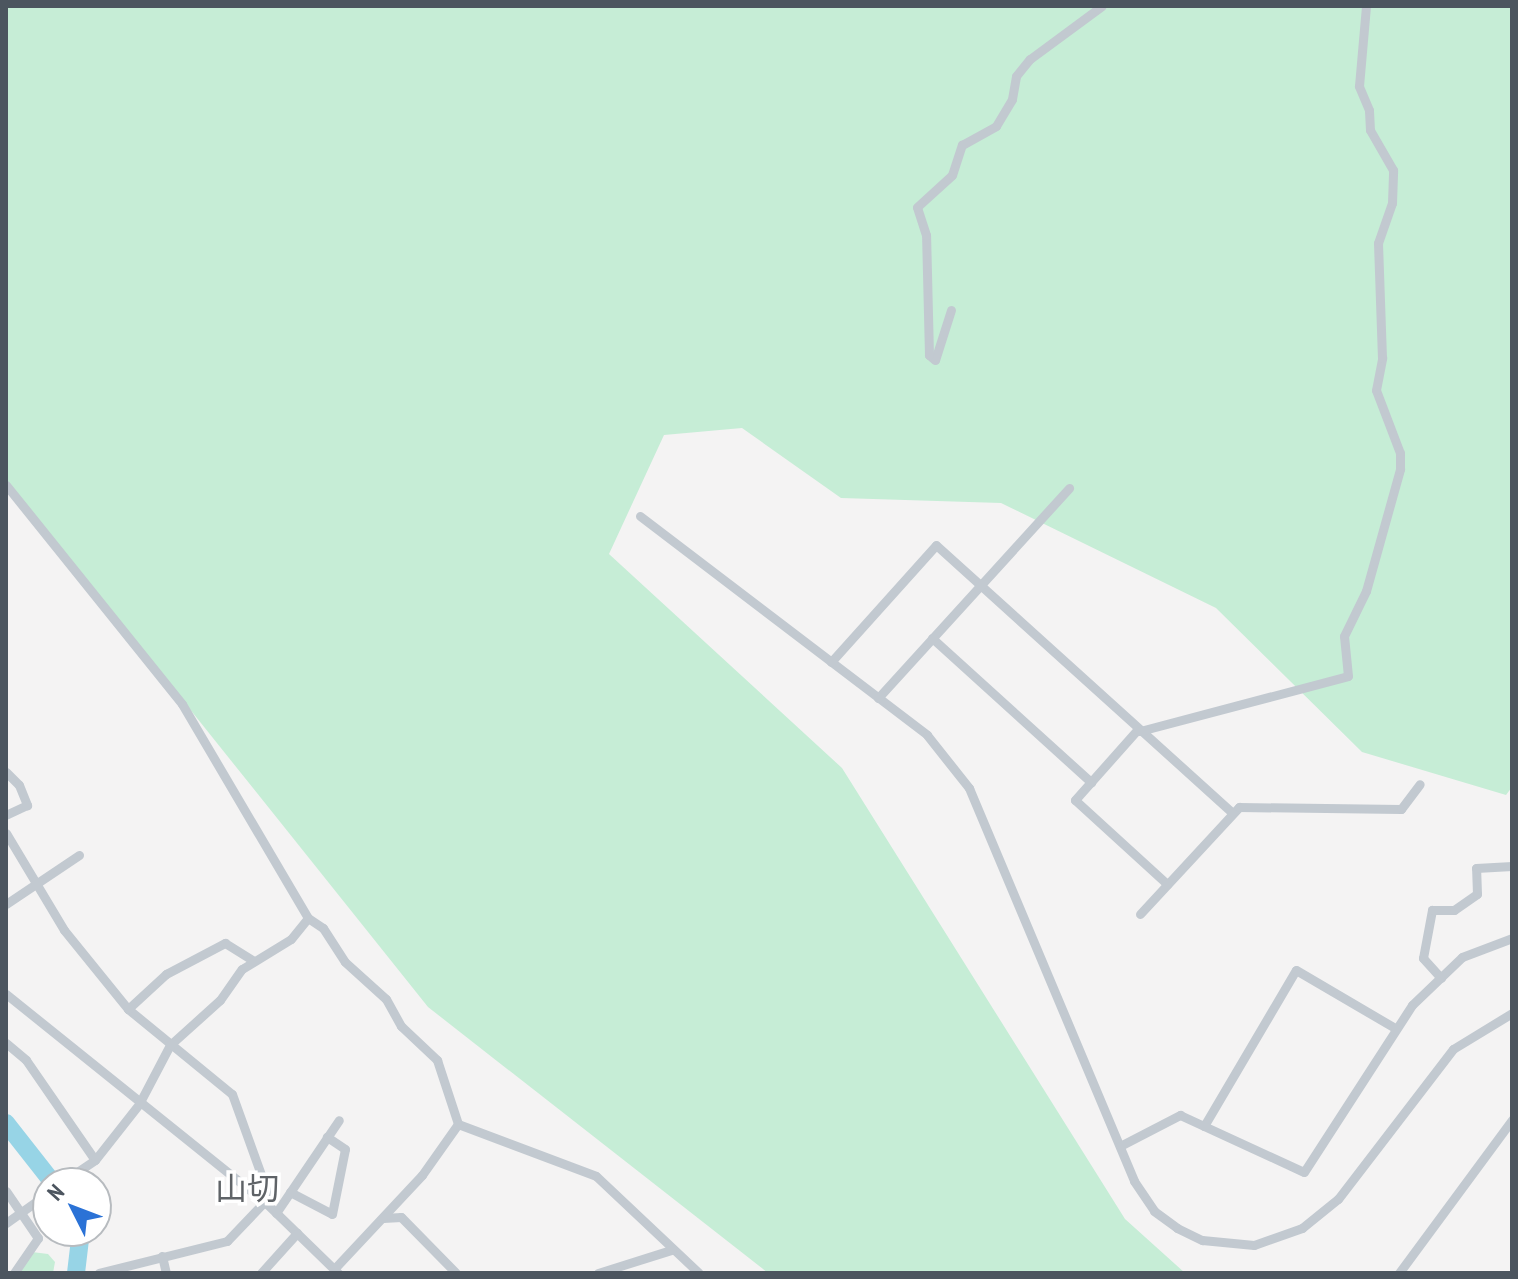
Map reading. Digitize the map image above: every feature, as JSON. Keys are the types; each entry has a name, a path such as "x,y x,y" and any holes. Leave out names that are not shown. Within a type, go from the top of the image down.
{"street":[{"path":"951,310 935,360 929,355 926,235 917,207 952,175 962,145 996,126 1012,99 1016,76 1030,59 1102,6"},
{"path":"1167,884 1075,800 1139,730 1348,676 1344,636 1366,591 1400,469 1400,453 1376,390 1382,358 1378,243 1392,203 1393,170 1370,130 1369,110 1359,86 1366,6"},
{"path":"6,485 182,704 308,918 323,928 345,962 386,999 401,1026 437,1060 458,1124"},
{"path":"878,698 1069,488"},
{"path":"640,516 927,735 969,788 1134,1181 1154,1211 1177,1228 1229,1245 1277,1241 1302,1228 1338,1199 1453,1049 1512,1013"},
{"path":"831,662 936,545 1231,812"},
{"path":"932,638 1091,782"},
{"path":"6,773 19,785 27,805 6,815"},
{"path":"1140,914 1231,812 1239,807 1401,809 1420,784"},
{"path":"6,833 64,930 128,1009 232,1094 269,1197 267,1204 227,1241 99,1273"},
{"path":"6,904 38,887 79,855"},
{"path":"1441,978 1423,958 1432,910 1454,910 1477,894 1476,868 1512,866"},
{"path":"84,1167 95,1160 139,1104 170,1045 254,961 291,939 308,918"},
{"path":"1120,1146 1180,1115 1304,1172 1395,1028 1462,957 1512,938"},
{"path":"128,1009 166,974 225,943 254,961"},
{"path":"1204,1126 1296,970 1395,1028"},
{"path":"6,994 267,1204 336,1271 458,1124"},
{"path":"6,1043 26,1060 95,1160"},
{"path":"276,1213 339,1120"},
{"path":"1399,1273 1512,1120"},
{"path":"458,1124 596,1176 671,1250 699,1273"},
{"path":"290,1192 332,1214 345,1149 327,1137"},
{"path":"6,1191 38,1238 14,1273"},
{"path":"6,1223 32,1204"},
{"path":"383,1218 401,1217 456,1273"},
{"path":"261,1273 297,1233"},
{"path":"598,1273 671,1250"},
{"path":"162,1256 166,1273"}],"green space":[{"path":"6,6 1512,6 1512,787 1506,795 1362,752 1216,608 1001,503 841,498 742,428 664,435 609,554 842,768 1125,1219 1185,1273 768,1273 428,1007 109,608 6,491"},
{"path":"32,1252 48,1254 55,1262 53,1273 19,1273"}],"waterway":[{"path":"6,1123 40,1167"},
{"path":"76,1273 79,1247"}],"district":[{"name":"山切","path":"247,1188"}]}
